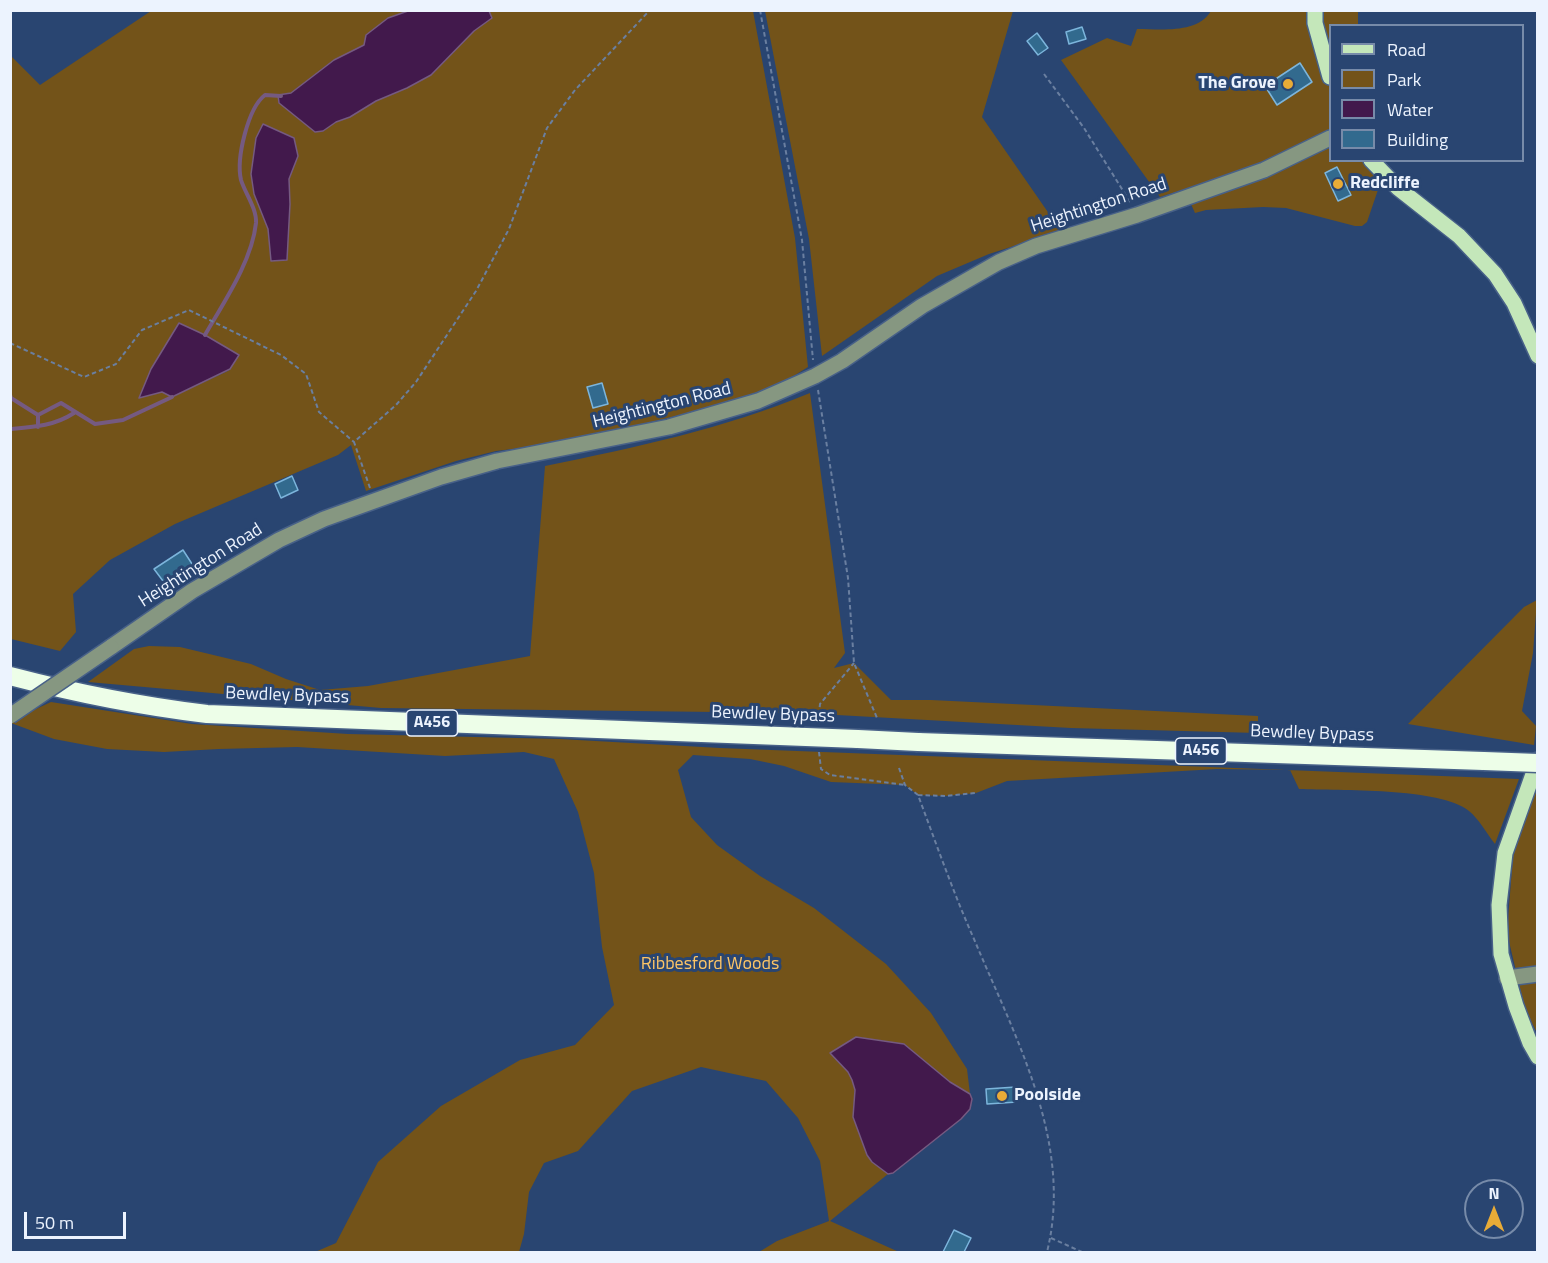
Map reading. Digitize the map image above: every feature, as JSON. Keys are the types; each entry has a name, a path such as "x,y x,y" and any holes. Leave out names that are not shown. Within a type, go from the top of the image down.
{"highway":[{"name":"Bewdley Bypass","path":"10,676 154,708 207,714 858,740 1538,761"}],"main road":[{"path":"1315,10 1315,23 1329,73"},
{"path":"1373,162 1398,188 1459,236 1494,274 1514,303 1538,356"},
{"path":"1538,761 1505,853 1499,905 1501,954 1507,978 1530,1043 1538,1057"}],"street":[{"name":"Heightington Road","path":"10,716 192,591 279,540 324,519 441,477 497,461 625,437 734,409 777,394 842,361 922,306 999,262 1036,246 1137,215 1264,170 1329,138"},
{"path":"1507,978 1538,974"}],"path":[{"path":"354,442 396,405 416,382 476,291 509,229 547,128 575,90 650,10"},
{"path":"760,10 802,240 816,376 848,578 854,663 877,718"},
{"path":"1044,74 1105,159 1137,215"},
{"path":"10,343 84,377 116,364 142,330 189,310 281,355 306,374 319,412 354,442 374,500"},
{"path":"854,663 820,704 817,738 821,769 830,775 905,785 918,795 968,926 1032,1078 1046,1128 1051,1158 1054,1215 1047,1252"},
{"path":"899,768 905,785"},
{"path":"918,795 945,796 976,793"},
{"path":"1051,1238 1082,1252"}],"green space":[{"path":"151,11 408,11 388,18 364,45 334,60 291,93 323,131 376,101 431,75 474,31 491,18 489,11 753,11 795,238 808,367 784,382 752,396 723,405 608,432 537,446 496,451 456,461 366,491 351,445 338,455 175,524 110,560 73,594 76,632 60,651 11,639 10,55 40,85","holes":["298,156 289,179 271,261 268,229 254,194","230,370 172,397 162,392 139,397"]},
{"path":"765,11 1013,11 982,117 1061,231 989,254 937,276 822,356 809,239"},
{"path":"1211,11 1308,11 1329,85 1329,134 1250,168 1160,197 1061,60 1107,38 1131,46 1137,29 1178,29 1197,24"},
{"path":"1320,11 1358,11 1358,24 1329,24 1329,55 1321,25"},
{"path":"1329,145 1329,162 1365,162 1380,184 1367,222 1362,226 1286,208 1206,210 1195,213 1190,202"},
{"path":"810,393 845,653 834,668 854,663 891,700 1258,716 1258,733 1071,728 801,713 381,708 88,682 134,649 149,646 180,647 251,664 320,690 368,686 530,656 545,466 712,427"},
{"path":"1537,600 1533,653 1522,711 1536,726 1534,745 1408,724 1524,607"},
{"name":"Ribbesford Woods","path":"51,702 192,724 348,734 560,739 720,748 1285,770 1217,769 1007,781 976,793 945,796 918,795 905,785 831,782 784,766 750,759 693,755 678,770 691,817 717,845 760,876 814,908 886,964 931,1013 967,1069 970,1094 950,1082 904,1044 856,1037 830,1053 848,1072 852,1080 855,1090 853,1117 867,1155 872,1162 888,1174 830,1221 899,1252 759,1252 777,1241 829,1221 820,1161 798,1118 766,1081 701,1067 632,1091 578,1151 544,1163 529,1192 524,1234 519,1252 315,1252 336,1243 378,1162 441,1106 520,1060 575,1045 614,1005 602,947 594,873 578,812 554,759 524,752 445,756 297,747 164,752 107,749 54,739 10,721"},
{"path":"1290,770 1519,779 1495,844 1473,814 1455,803 1413,794 1299,789"},
{"path":"1537,780 1537,1033 1525,1009 1507,933 1513,855"}],"water":[{"path":"408,11 489,11 492,18 474,31 431,75 376,101 323,131 315,132 279,103 278,95 291,93 334,60 364,45 366,35 388,18"},
{"path":"263,124 294,138 298,156 289,179 287,260 271,261 268,229 254,194 251,174 256,138"},
{"path":"179,323 239,355 230,369 172,397 162,392 139,398 151,369"},
{"path":"856,1037 904,1044 950,1082 970,1094 972,1099 970,1109 961,1119 893,1173 888,1174 872,1162 867,1155 853,1117 855,1090 852,1080 848,1072 830,1053"}],"building":[{"path":"1082,27 1086,39 1069,44 1066,32"},
{"path":"1037,33 1048,48 1038,55 1027,41"},
{"name":"The Grove","path":"1300,63 1312,82 1277,105 1265,86"},
{"name":"Redcliffe","path":"1337,167 1351,195 1338,201 1325,173"},
{"path":"602,383 608,404 593,408 587,387"},
{"path":"292,476 298,490 281,498 275,484"},
{"path":"183,550 194,567 166,585 154,569"},
{"name":"Poolside","path":"1016,1087 1017,1102 987,1104 986,1089"},
{"path":"954,1230 971,1238 964,1252 943,1252"}],"waterway":[{"path":"205,335 243,266 256,223 253,207 241,180 240,159 245,134 259,101 265,95 281,96"},
{"path":"10,395 11,398 38,415 61,403 95,424 123,420 172,397"},
{"path":"10,429 51,423 74,413"},
{"path":"38,415 38,427"}],"place":[{"name":"The Grove","path":"1288,84"},
{"name":"Redcliffe","path":"1338,184"},
{"name":"Poolside","path":"1002,1096"}]}
